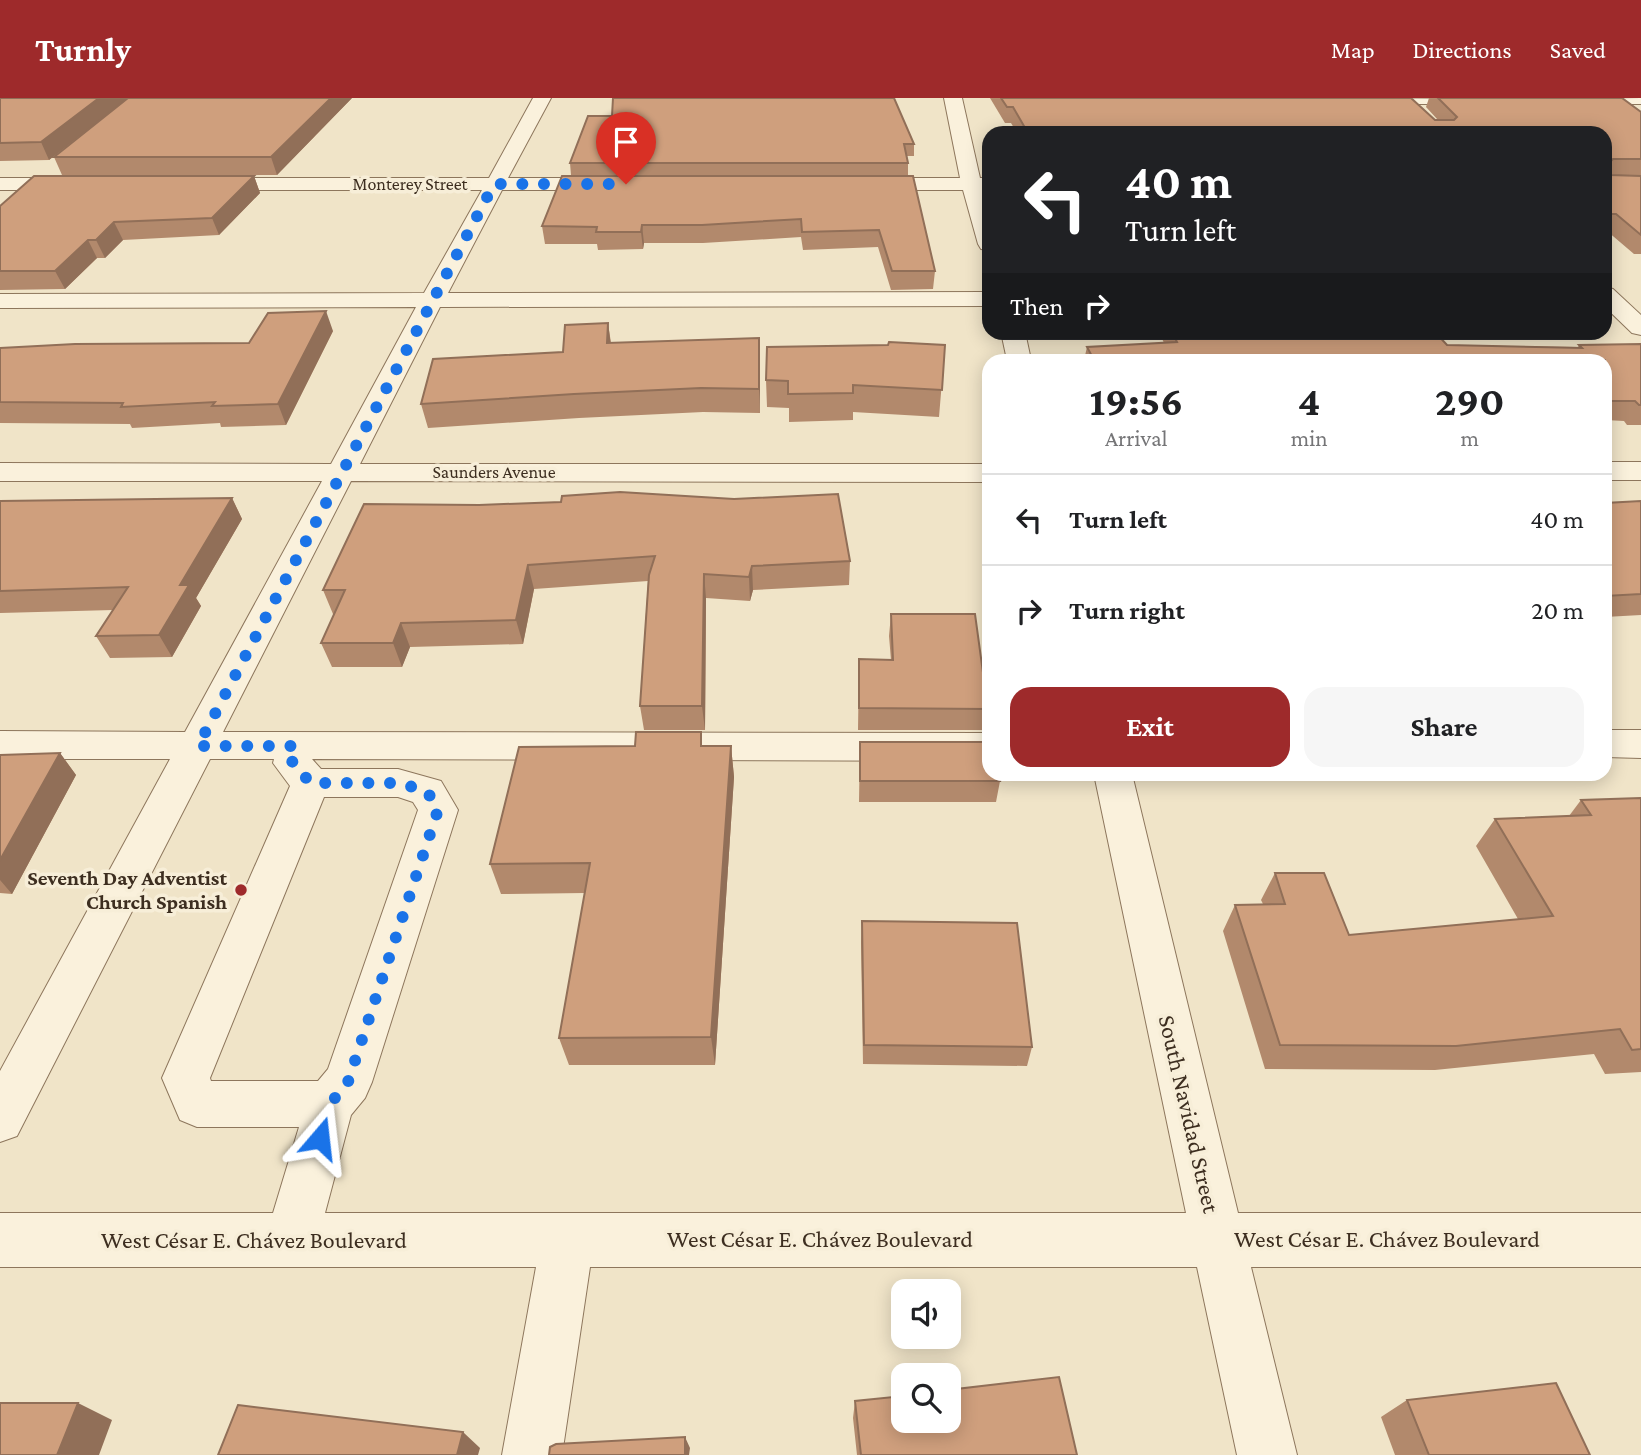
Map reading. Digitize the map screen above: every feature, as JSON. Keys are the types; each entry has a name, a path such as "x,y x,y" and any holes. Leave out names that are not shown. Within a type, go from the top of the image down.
{"street":[{"path":"0,1119 431,302 542,98"},
{"path":"835,184 980,184 953,98"},
{"path":"1338,99 1496,99"},
{"path":"1404,99 1422,116"},
{"path":"1549,99 1641,99"},
{"path":"35,184 57,167"},
{"path":"3,187 90,184"},
{"name":"Monterey Street","path":"188,184 630,184"},
{"path":"0,300 431,302 982,299"},
{"path":"1612,299 1641,301"},
{"path":"1612,303 1641,328"},
{"path":"1612,471 1641,471"},
{"name":"Saunders Avenue","path":"0,472 982,472"},
{"path":"1612,744 1641,744"},
{"path":"0,745 198,746 398,783 427,791 438,810 348,1082 325,1121 291,1240"},
{"path":"300,764 982,747"},
{"path":"300,764 186,1078 197,1104 325,1121"},
{"name":"South Navidad Street","path":"1115,781 1267,1455"},
{"name":"West César E. Chávez Boulevard","path":"0,1240 1641,1240"},
{"path":"532,1455 567,1240"}],"building":[{"path":"0,98 99,98 41,142 0,143"},
{"path":"128,98 331,98 271,157 54,157"},
{"path":"613,98 894,98 914,144 904,144 908,163 570,163 588,116 612,116"},
{"path":"1001,98 1411,98 1435,120 1454,120 1457,117 1438,98 1622,98 1641,112 1641,159 1612,160 1612,126 1024,126 1013,107 1007,107"},
{"path":"1612,175 1641,176 1641,235 1616,214 1612,214"},
{"path":"34,176 254,176 212,218 114,222 96,240 88,240 55,271 0,271 0,206"},
{"path":"562,176 913,176 935,271 892,271 879,230 802,232 801,219 702,225 642,225 641,232 596,232 597,227 542,226"},
{"path":"326,311 278,404 212,406 215,402 121,407 123,403 0,402 0,348 75,344 249,343 268,313"},
{"path":"608,323 607,343 759,338 759,389 701,388 421,404 433,359 563,352 565,325"},
{"path":"1176,340 1442,340 1447,345 1582,348 1579,345 1641,344 1641,405 1635,401 1612,401 1612,354 1091,354 1087,347 1177,342"},
{"path":"889,342 945,345 942,390 853,385 853,393 788,394 788,381 766,380 767,347 888,345"},
{"path":"620,492 734,499 838,494 850,561 752,566 749,577 704,574 702,706 640,706 649,575 655,556 528,565 516,620 401,623 393,643 321,643 345,590 323,590 364,504 479,505 561,502 562,496"},
{"path":"232,498 180,585 189,585 159,635 96,636 128,587 0,591 0,501"},
{"path":"1641,501 1641,594 1612,596 1612,503"},
{"path":"891,614 975,614 982,665 982,709 859,708 859,659 893,660"},
{"path":"636,732 701,732 701,746 731,746 711,1037 559,1038 590,863 490,864 519,747 635,746"},
{"path":"860,742 982,742 982,781 860,781"},
{"path":"60,753 0,860 0,755"},
{"path":"1641,798 1641,1049 1632,1050 1620,1029 1456,1046 1280,1045 1235,905 1285,904 1275,873 1324,873 1349,935 1553,916 1495,819 1591,815 1581,800"},
{"path":"862,921 1017,923 1032,1047 864,1045"},
{"path":"1059,1377 1077,1455 861,1455 855,1401 891,1397 891,1433 961,1433 961,1388"},
{"path":"1556,1383 1590,1455 1429,1455 1407,1400"},
{"path":"0,1403 78,1403 57,1455 0,1455"},
{"path":"238,1405 463,1432 457,1455 218,1455"},
{"path":"685,1437 685,1455 549,1455 550,1447 556,1444"}],"place":[{"name":"Seventh Day Adventist Church Spanish","path":"241,890"}],"route":[{"path":"320,1138 330,1104 348,1082 438,810 427,791 398,783 311,783 292,763 296,746 198,746 494,184 626,184"}]}
